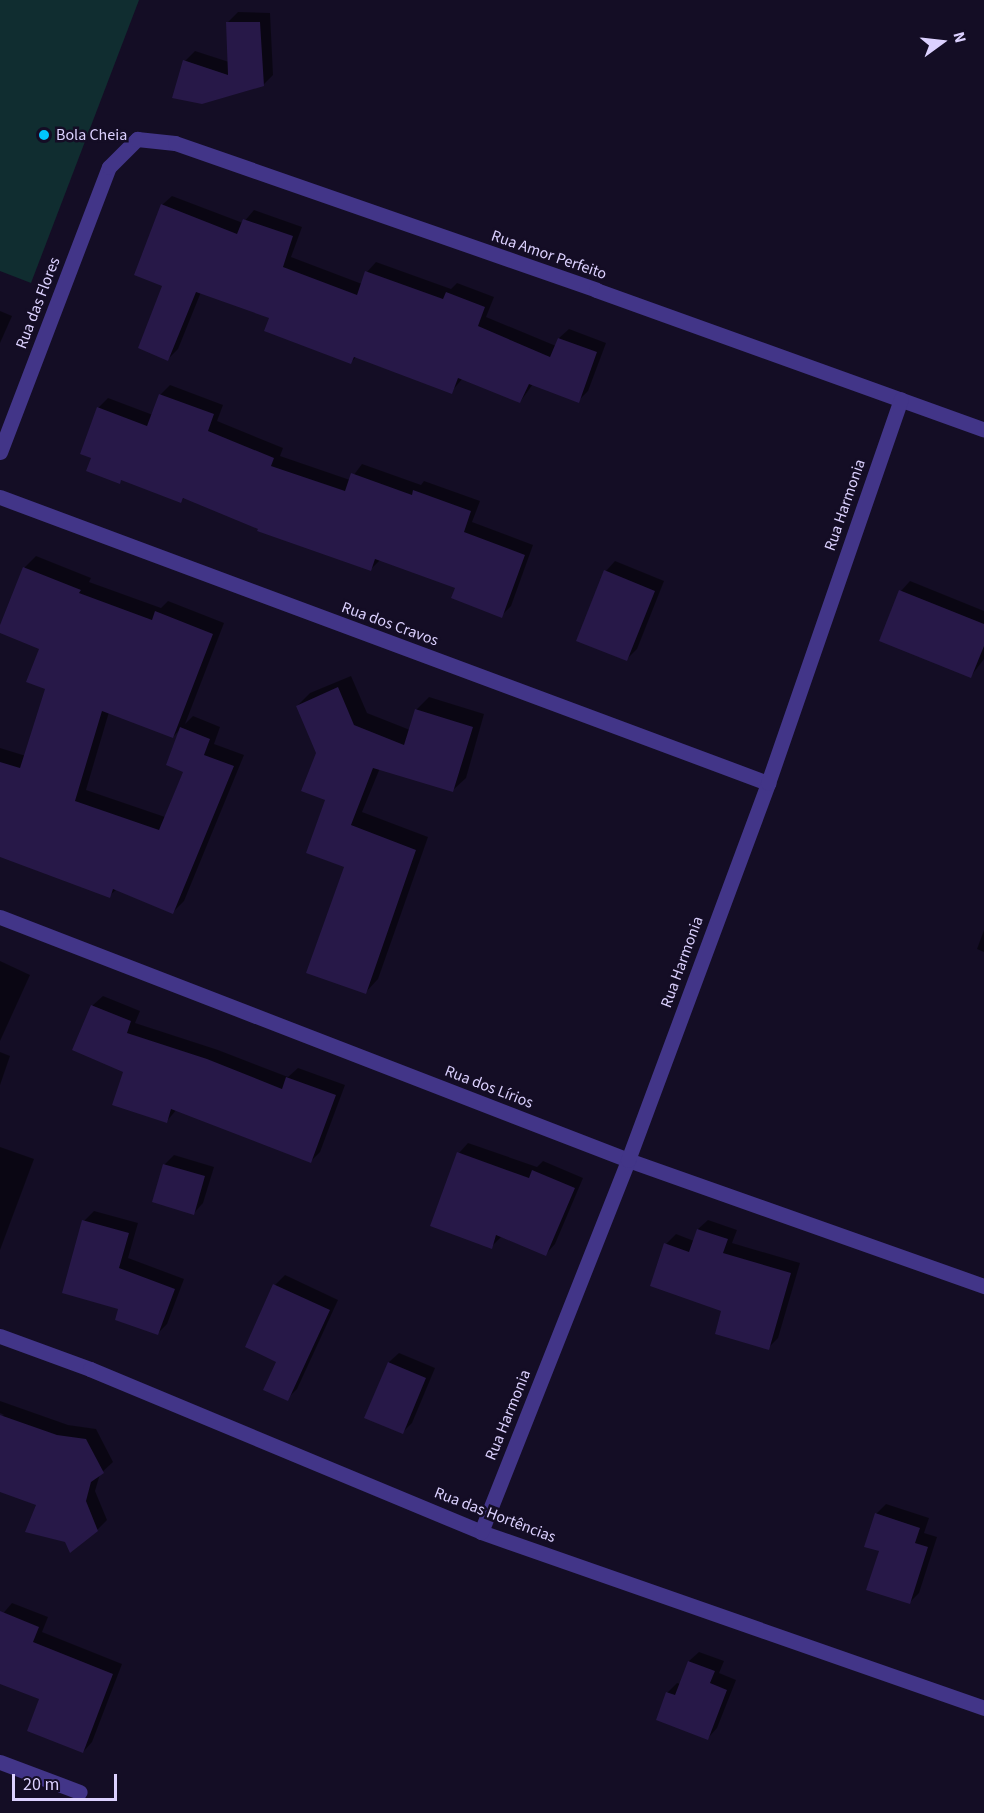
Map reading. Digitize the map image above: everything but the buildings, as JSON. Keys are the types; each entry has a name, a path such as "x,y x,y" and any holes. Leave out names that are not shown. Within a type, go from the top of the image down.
{"street":[{"name":"Rua Amor Perfeito","path":"109,167 137,139 175,143 984,430"},
{"name":"Rua das Flores","path":"0,452 109,167"},
{"name":"Rua Harmonia","path":"482,1532 628,1160 768,783 901,399"},
{"name":"Rua dos Cravos","path":"0,497 768,783"},
{"name":"Rua dos Lírios","path":"0,917 628,1160 984,1286"},
{"path":"968,1281 984,1275"},
{"name":"Rua das Hortências","path":"0,1336 90,1369 482,1532 984,1708"},
{"path":"0,1762 80,1792"}],"green space":[{"name":"Bola Cheia","path":"0,0 139,0 31,283 0,271"}],"place":[{"name":"Bola Cheia","path":"44,135"}]}
